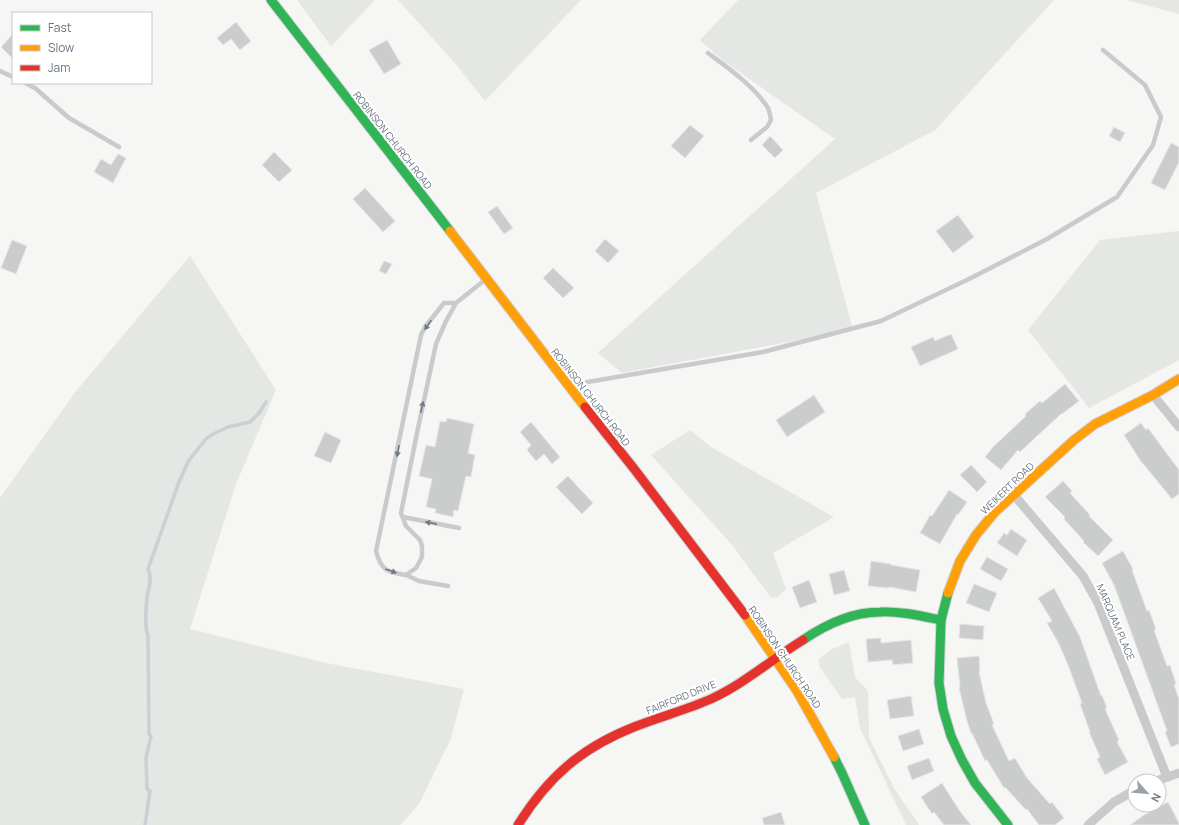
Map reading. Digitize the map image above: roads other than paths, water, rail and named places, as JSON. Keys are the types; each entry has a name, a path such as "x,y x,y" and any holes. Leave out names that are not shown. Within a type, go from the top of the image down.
{"street":[{"name":"ROBINSON CHURCH ROAD","path":"271,0 635,470 747,618 797,691 820,731 842,773 865,825"},
{"name":"WEIKERT ROAD","path":"1008,825 975,783 962,760 951,736 943,709 939,683 941,620 949,590 960,561 976,535 995,512 1074,440 1095,424 1153,395 1179,379"},
{"path":"1153,395 1179,428"},
{"name":"MARQUAM PLACE","path":"1014,495 1083,576 1092,590 1164,773"},
{"name":"FAIRFORD DRIVE","path":"518,825 531,804 551,780 586,751 613,736 716,697 803,640 829,625 860,614 877,611 910,614 941,620"},
{"path":"1167,777 1179,773"},
{"path":"1088,825 1114,802 1127,795"}],"lane":[{"path":"568,385 763,352 881,322 1040,242 1117,197 1153,145 1161,117 1145,85 1103,50"},
{"path":"708,53 732,71 755,93 768,109 771,120 767,127 751,140"},
{"path":"0,71 12,77"},
{"path":"27,84 34,88 69,118 119,147"},
{"path":"406,575 416,568 423,552 420,540 406,526 401,513 436,344 456,303 486,279"},
{"path":"448,586 419,580 406,575 390,573 384,569 378,560 376,551 421,335 444,304 456,303"},
{"path":"403,517 459,528"}],"waterway":[{"path":"145,825 150,791 147,789 146,758 151,736 149,734 148,636 146,622 147,598 150,580 148,569 179,482 188,462 206,439 228,427 250,422 259,413 266,402"}]}
